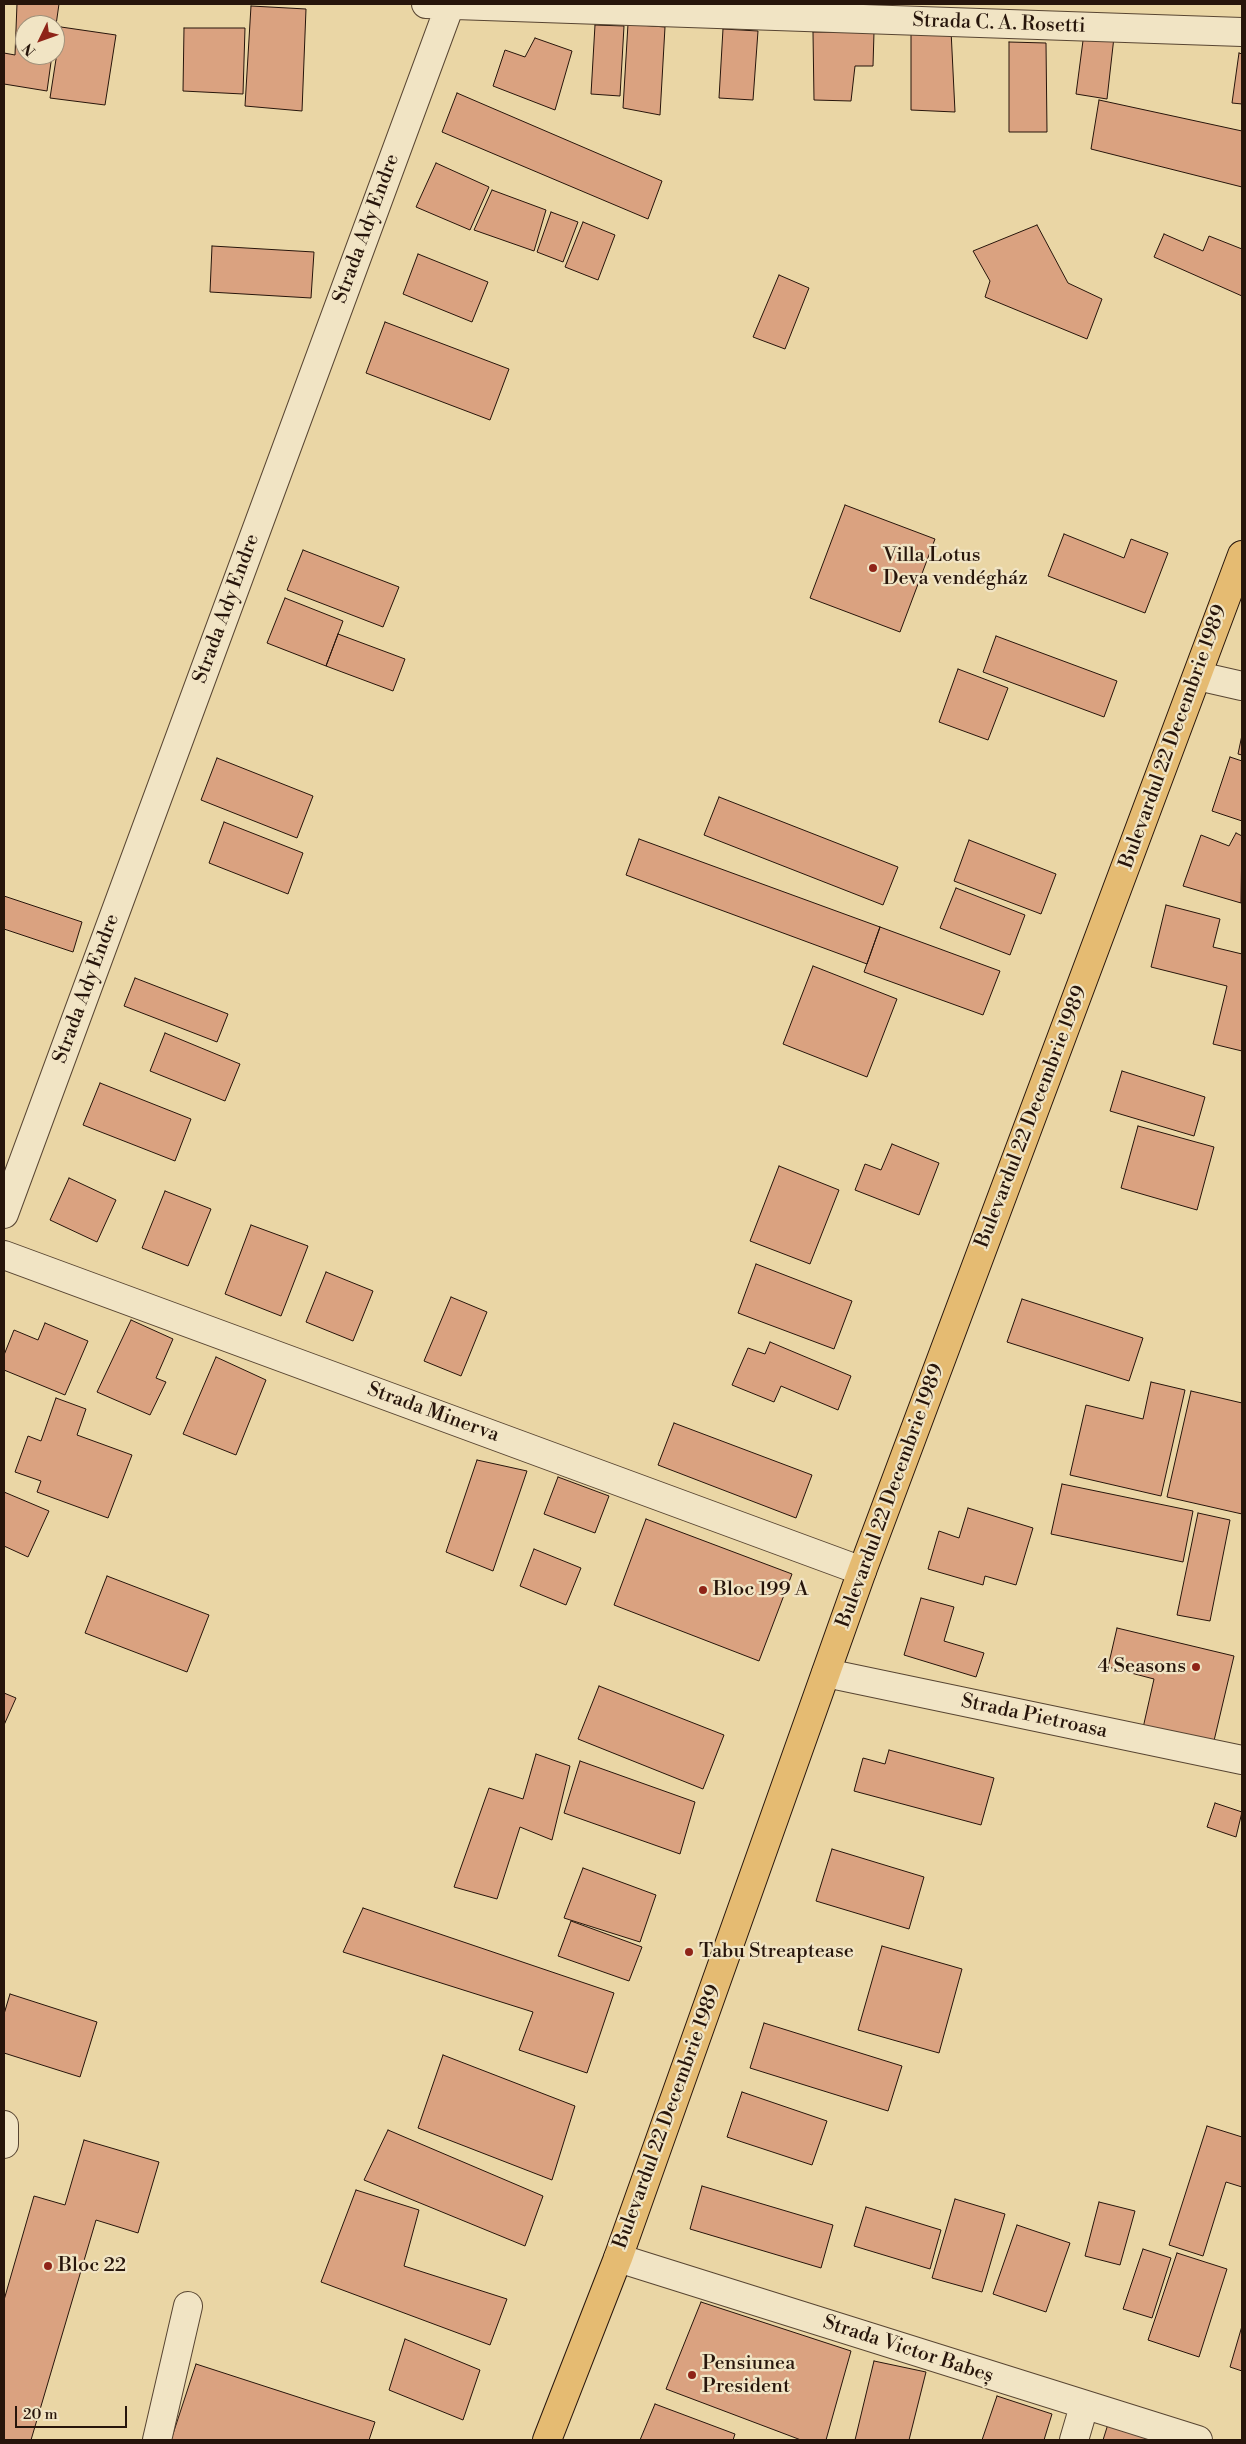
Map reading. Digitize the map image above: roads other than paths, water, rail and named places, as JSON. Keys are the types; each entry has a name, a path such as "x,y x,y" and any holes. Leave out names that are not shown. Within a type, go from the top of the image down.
{"main road":[{"name":"Bulevardul 22 Decembrie 1989","path":"547,2440 618,2258 862,1571 1242,555"}],"street":[{"name":"Strada C. A. Rosetti","path":"438,4 797,10 1242,32"},
{"name":"Strada Ady Endre","path":"4,1214 438,4"},
{"path":"1198,676 1242,686"},
{"name":"Strada Minerva","path":"4,1255 862,1571"},
{"name":"Strada Pietroasa","path":"826,1673 1242,1760"},
{"path":"4,2125 4,2144"},
{"name":"Strada Victor Babeș","path":"618,2258 1084,2406 1198,2440"},
{"path":"157,2440 188,2306"},
{"path":"1074,2440 1084,2406"}],"place":[{"name":"Villa Lotus Deva vendégház","path":"873,568"},
{"name":"Bloc 199 A","path":"703,1590"},
{"name":"4 Seasons","path":"1196,1667"},
{"name":"Tabu Streaptease","path":"689,1952"},
{"name":"Bloc 22","path":"48,2266"},
{"name":"Pensiunea President","path":"692,2375"}]}
